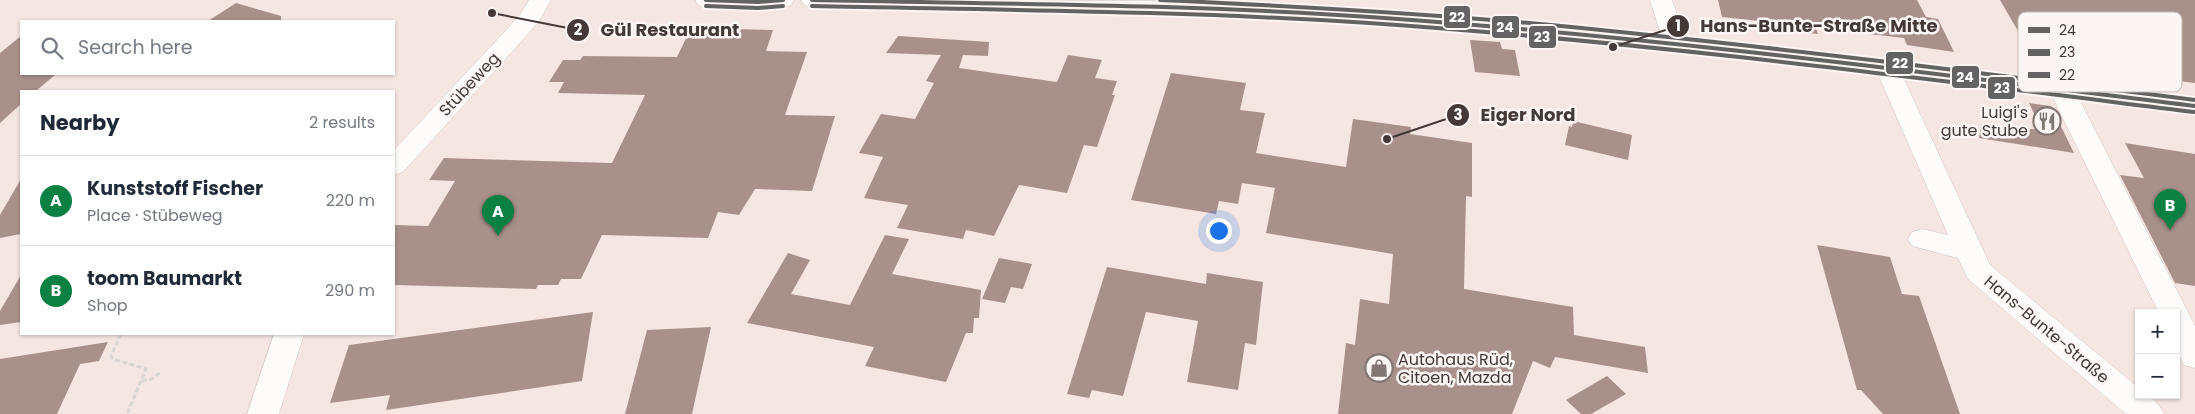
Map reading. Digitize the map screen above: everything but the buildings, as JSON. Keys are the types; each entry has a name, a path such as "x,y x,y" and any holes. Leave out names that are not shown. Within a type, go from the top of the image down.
{"street":[{"name":"Stübeweg","path":"395,165 518,31 531,16 540,0"},
{"path":"706,0 758,2 783,0"},
{"path":"812,0 1120,3 1315,14 1533,30 1676,44 1808,68 1887,68 2018,84"},
{"path":"1661,0 1676,44"},
{"path":"1976,58 1989,81"},
{"name":"Hans-Bunte-Straße","path":"1887,68 1978,271 2148,414"},
{"path":"2063,92 2172,309"},
{"path":"2085,92 2195,106"},
{"path":"1922,239 1969,251"},
{"path":"2180,326 2195,356"},
{"path":"264,414 289,335"}],"path":[{"path":"120,335 111,356 117,362 146,370 127,414"},
{"path":"141,381 152,379 160,372"}],"transit line":[{"name":"24","path":"706,0 758,2 783,0"},
{"name":"24","path":"812,0 1230,9 1370,17 1680,44 2018,84"},
{"name":"22","path":"1160,0 1420,14 1549,25 1808,52 2018,78"},
{"name":"23","path":"706,6 758,8 783,6"},
{"name":"23","path":"812,6 1230,16 1369,23 1576,40 2018,90"},
{"name":"23","path":"2036,92 2194,112"},
{"name":"24","path":"2081,92 2195,106"},
{"name":"22","path":"2130,92 2195,100"}],"place":[{"name":"Gül Restaurant","path":"492,13"},
{"name":"Hans-Bunte-Straße Mitte","path":"1613,47"},
{"name":"Luigi's gute Stube","path":"2047,121"},
{"name":"Eiger Nord","path":"1387,139"},
{"name":"toom Baumarkt","path":"2170,230"},
{"name":"Kunststoff Fischer","path":"498,236"},
{"name":"Autohaus Rüd, Citoen, Mazda","path":"1379,368"}]}
